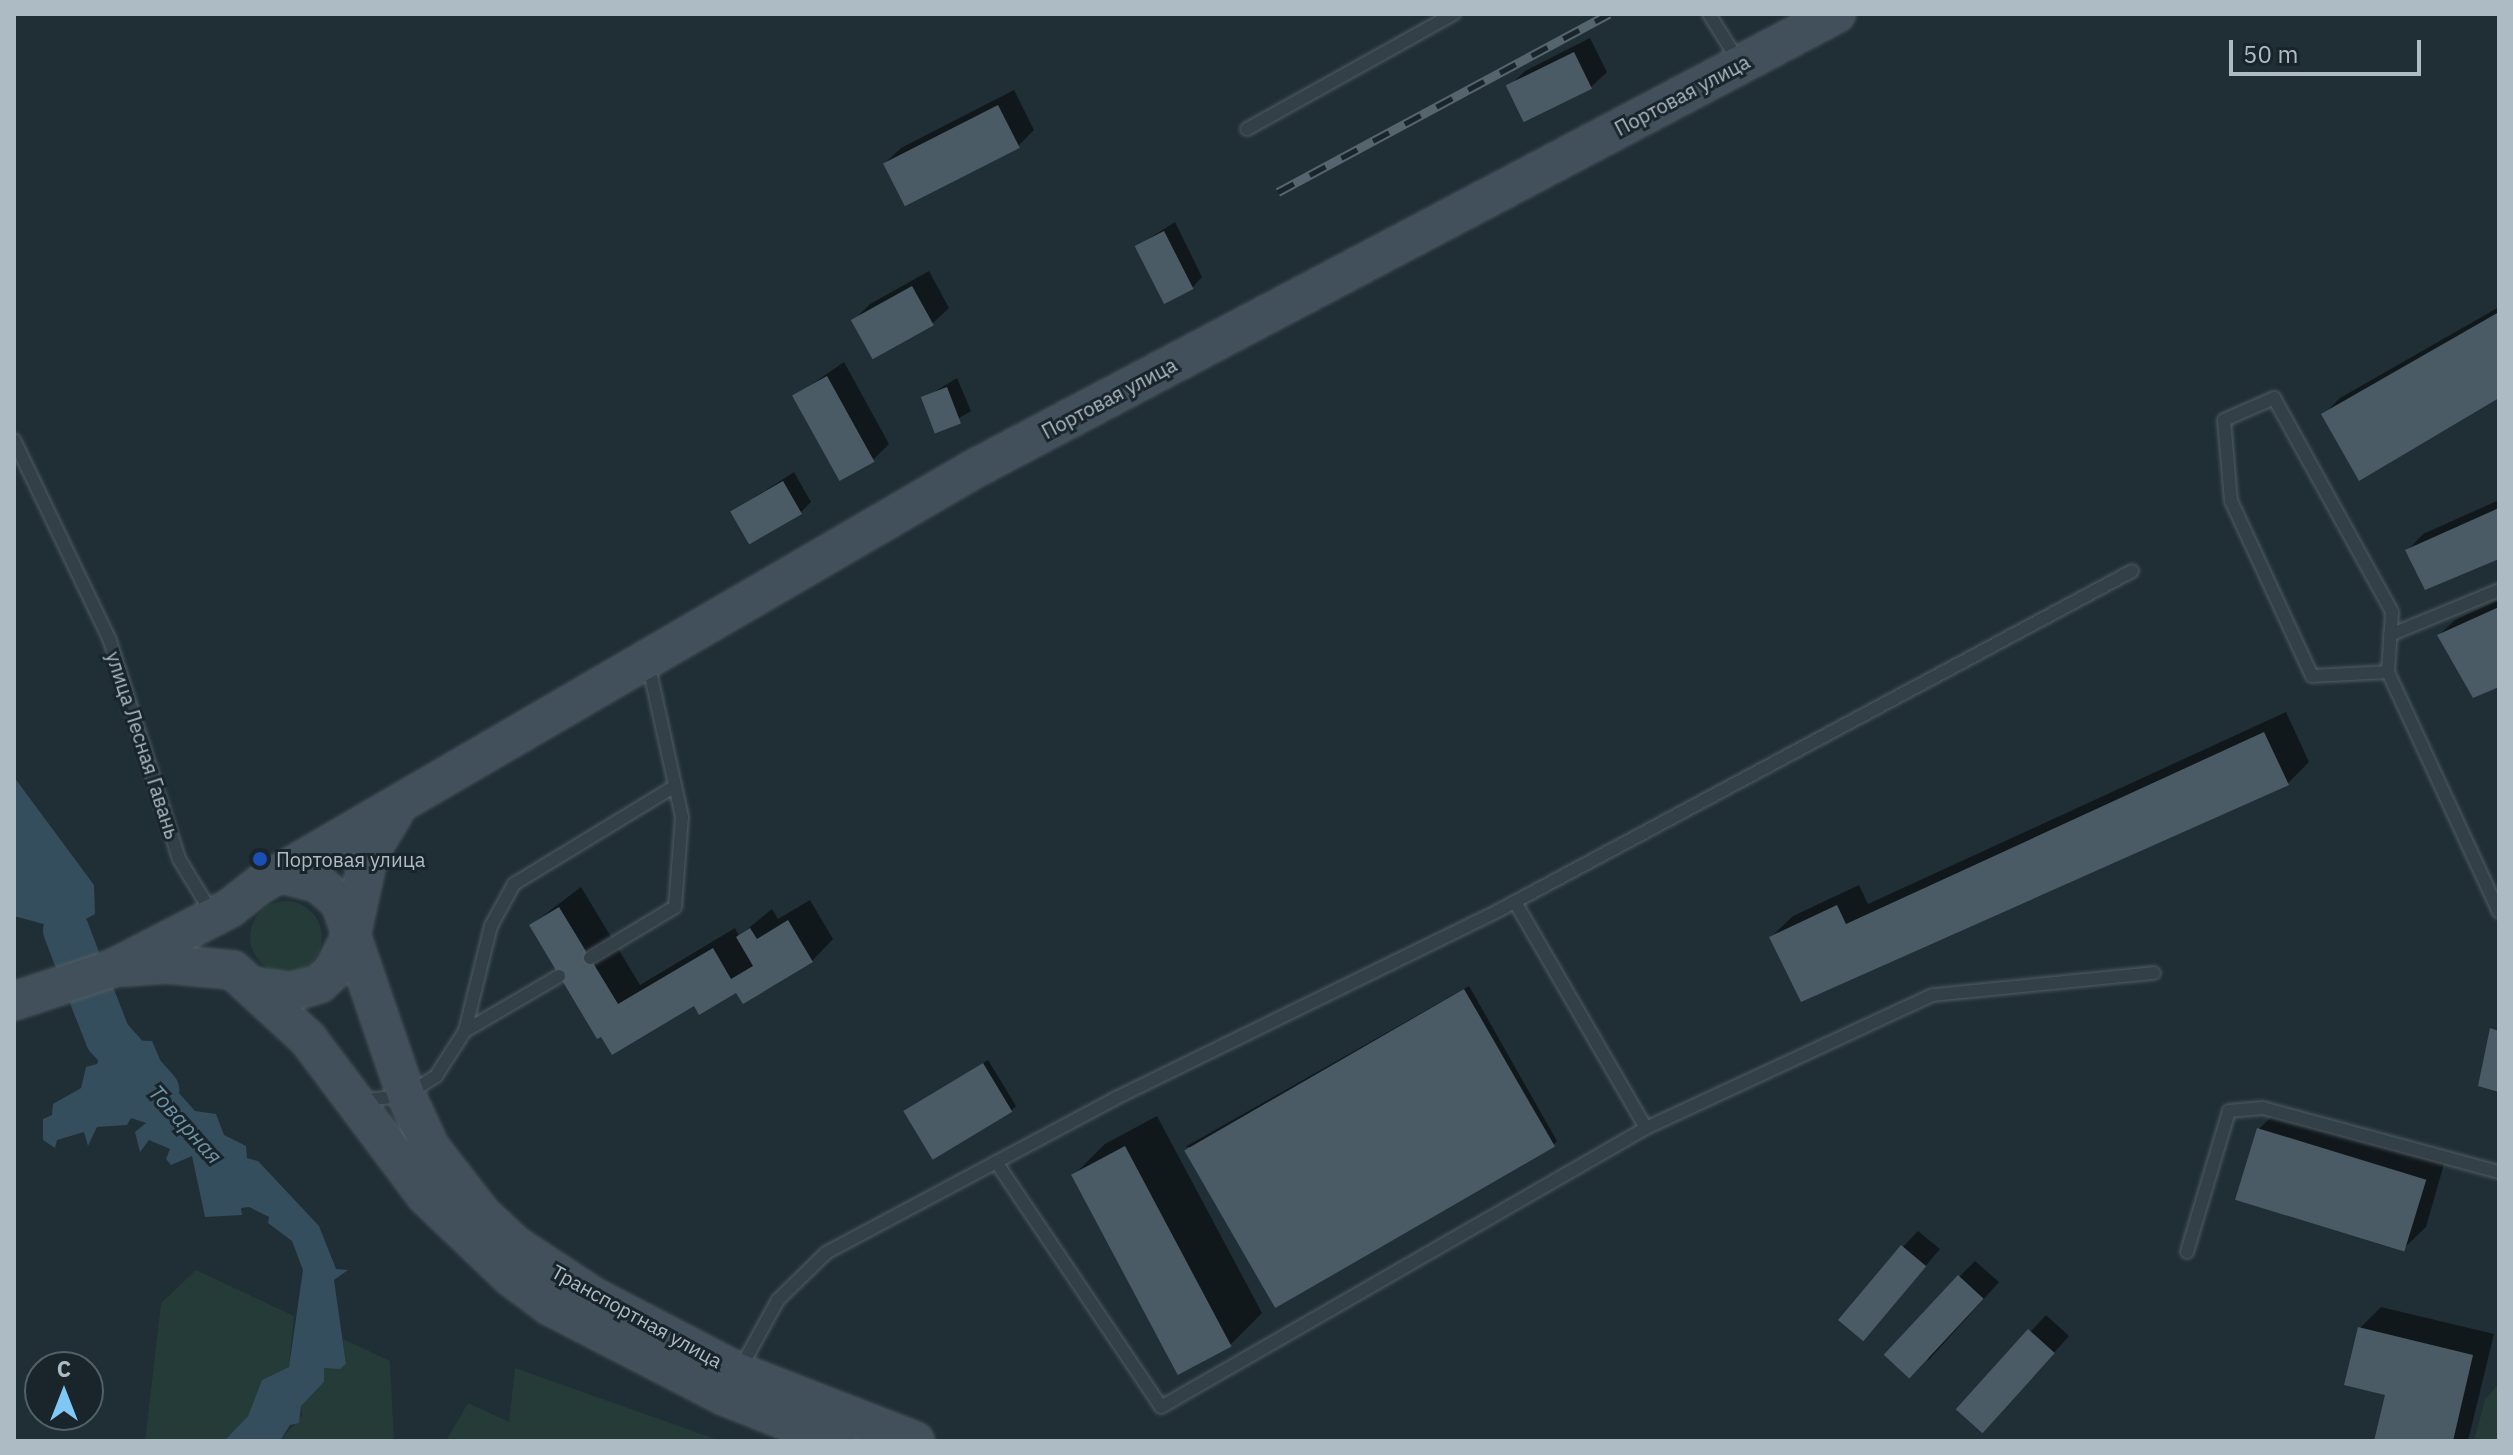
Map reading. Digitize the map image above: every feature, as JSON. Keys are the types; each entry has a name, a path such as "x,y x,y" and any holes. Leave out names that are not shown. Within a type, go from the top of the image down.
{"main road":[{"name":"Портовая улица","path":"282,874 974,469 1836,14"},
{"name":"Портовая улица","path":"351,936 365,864 398,808"},
{"path":"14,1001 114,968 222,912 282,874"},
{"name":"Транспортная улица","path":"282,874 326,887 340,902 406,1095 430,1147 453,1179 515,1245 731,1384 837,1441"},
{"path":"222,912 226,939 243,978"},
{"path":"114,968 166,964 243,978 291,992 319,984 333,971 351,936"},
{"name":"Транспортная улица","path":"243,978 308,1039 426,1196 511,1277 550,1306 731,1384 915,1441"}],"lane":[{"path":"1247,129 1454,14"},
{"path":"1709,14 1741,64"},
{"path":"2388,672 2312,676 2231,501 2224,420 2274,398 2392,612 2388,672 2499,912"},
{"name":"улица Лесная Гавань","path":"14,440 109,638 179,859 222,912"},
{"path":"731,1384 778,1300 826,1253 996,1162 1515,902 2132,571"},
{"path":"2390,635 2499,590"},
{"path":"590,958 675,907 682,817 648,662"},
{"path":"356,1101 406,1095 436,1076 465,1031 491,926 514,884 675,786"},
{"path":"1515,902 1646,1128"},
{"path":"996,1162 1161,1407 1646,1128 1933,995 2154,973"},
{"path":"465,1031 559,976"},
{"path":"2187,1252 2229,1111 2263,1108 2499,1172"}],"green space":[{"path":"293,901 312,911 320,923 320,951 312,963 300,971 279,973 260,963 252,951 250,930 260,911 272,903"},
{"path":"196,1270 294,1316 289,1367 262,1380 248,1416 224,1441 145,1441 161,1303"},
{"path":"343,1339 390,1361 394,1441 280,1441 302,1415 301,1406 324,1382 324,1368 346,1364"},
{"path":"515,1368 721,1441 446,1441 468,1403 509,1422"},
{"path":"2499,1383 2499,1441 2474,1441 2485,1400"}],"water":[{"path":"14,777 94,885 95,914 66,930 14,916"},
{"path":"119,1040 152,1041 170,1083 195,1111 216,1114 224,1135 246,1146 247,1158 258,1161 319,1226 336,1269 348,1270 334,1280 346,1364 340,1369 324,1368 324,1382 301,1406 299,1423 290,1425 280,1441 224,1441 248,1416 262,1380 289,1367 303,1270 292,1241 268,1223 269,1217 249,1207 241,1208 242,1215 205,1217 192,1156 171,1165 166,1159 170,1149 149,1140 140,1152 135,1132 146,1123 131,1118 127,1125 97,1127 88,1146 84,1132 57,1140 55,1148 43,1140 43,1119 52,1115 53,1104 81,1088 86,1067 97,1064 102,1049"}],"building":[{"path":"1574,52 1592,89 1524,122 1506,85"},
{"path":"998,105 1020,148 905,206 883,164"},
{"path":"1164,231 1194,289 1164,304 1135,246"},
{"path":"912,286 934,325 873,359 851,320"},
{"path":"2499,312 2499,398 2359,481 2321,414"},
{"path":"827,376 875,462 840,481 792,395"},
{"path":"947,387 961,423 935,433 921,397"},
{"path":"783,481 802,514 749,544 730,512"},
{"path":"2499,508 2499,559 2425,590 2405,550"},
{"path":"2499,607 2499,687 2473,698 2437,635"},
{"path":"2264,732 2289,785 1801,1002 1769,937 1837,905 1846,924"},
{"path":"559,907 618,1004 713,948 731,979 753,966 736,937 750,928 757,939 788,920 813,962 743,1004 736,993 699,1015 694,1006 612,1055 601,1037 597,1039 529,925"},
{"path":"1464,989 1555,1147 1275,1308 1184,1150"},
{"path":"2490,1028 2499,1031 2499,1092 2478,1086"},
{"path":"983,1063 1012,1112 933,1160 903,1111"},
{"path":"2257,1128 2426,1180 2404,1251 2235,1200"},
{"path":"1125,1146 1232,1346 1178,1375 1071,1175"},
{"path":"1901,1245 1926,1266 1863,1341 1838,1320"},
{"path":"1958,1275 1984,1299 1909,1379 1884,1355"},
{"path":"2358,1327 2473,1355 2453,1441 2374,1441 2385,1395 2344,1385"},
{"path":"2028,1329 2055,1353 1982,1433 1956,1409"}],"waterway":[{"name":"Товарная","path":"66,930 76,956"},
{"name":"Товарная","path":"93,999 108,1037 156,1090"}],"railway":[{"path":"1278,192 1609,14"}],"place":[{"name":"Портовая улица","path":"260,859"}]}
